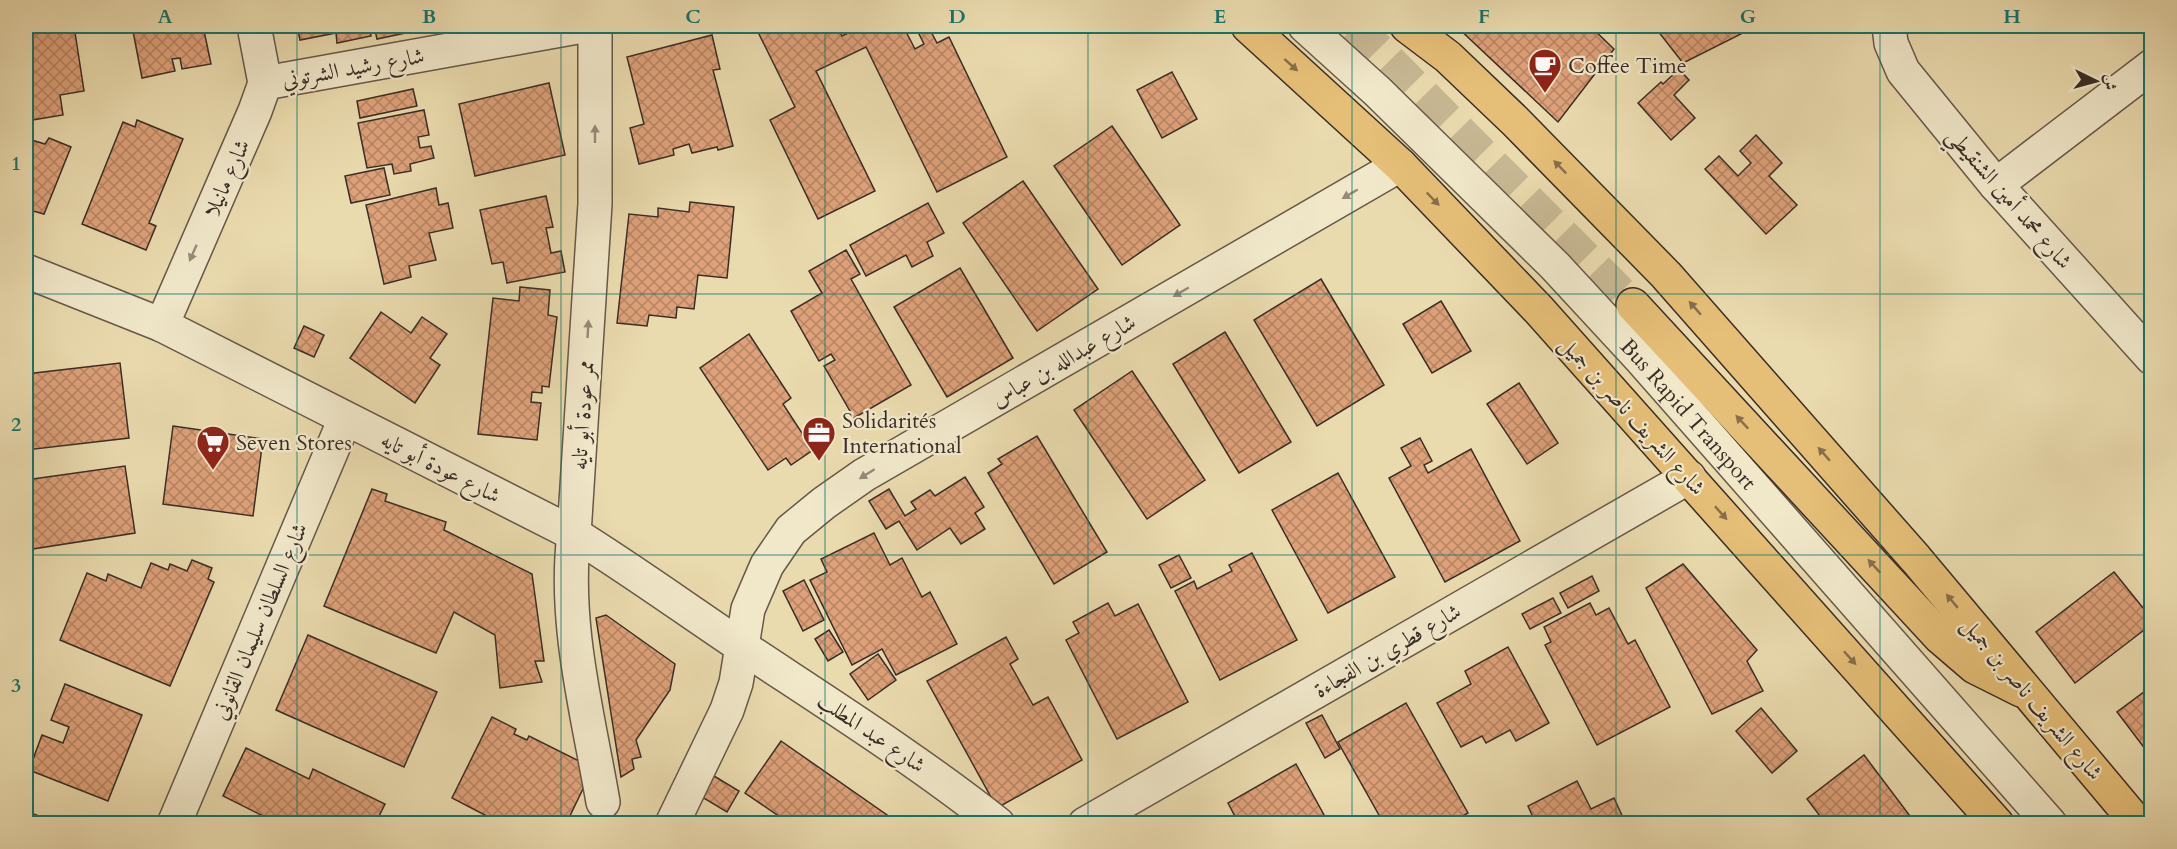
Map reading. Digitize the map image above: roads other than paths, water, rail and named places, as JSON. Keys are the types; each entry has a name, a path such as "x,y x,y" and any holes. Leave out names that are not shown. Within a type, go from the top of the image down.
{"main road":[{"name":"شارع الشريف ناصر بن جميل","path":"1248,26 1401,165 1539,310 1997,824"},
{"name":"شارع الشريف ناصر بن جميل","path":"1407,26 1448,57 1515,121 1666,275 1916,559 2138,824"},
{"path":"1634,305 1940,637 1975,668 2030,695"}],"street":[{"path":"254,26 265,83"},
{"name":"شارع رشيد الشرتوني","path":"265,83 582,26"},
{"name":"ممر عودة أبو تايه","path":"595,26 595,204 574,534 570,564 572,626 603,802"},
{"name":"Bus Rapid Transport","path":"1305,26 1378,92 1555,266 1641,359 2050,824"},
{"name":"شارع محمد أمين الشنقيطي","path":"1889,26 1891,43 1903,71 1996,185 2151,358"},
{"path":"1996,185 2151,66"},
{"name":"شارع مانيلا","path":"162,325 265,83"},
{"name":"شارع عبدالله بن عباس","path":"672,824 728,710 736,683 748,609 767,565 791,530 864,475 1401,165"},
{"name":"شارع عودة أبو تايه","path":"26,271 162,325 574,534 633,571 742,646"},
{"name":"شارع السلطان سليمان القانوني","path":"174,824 345,419"},
{"name":"شارع قطري بن الفجاءة","path":"1085,824 1689,477"},
{"name":"شارع عبد المطلب","path":"742,646 945,782 998,824"}],"tunnel":[{"path":"1355,26 1633,305"}],"place":[{"name":"Coffee Time","path":"1545,94"},
{"name":"Solidarités International","path":"819,462"},
{"name":"Seven Stores","path":"213,471"}]}
